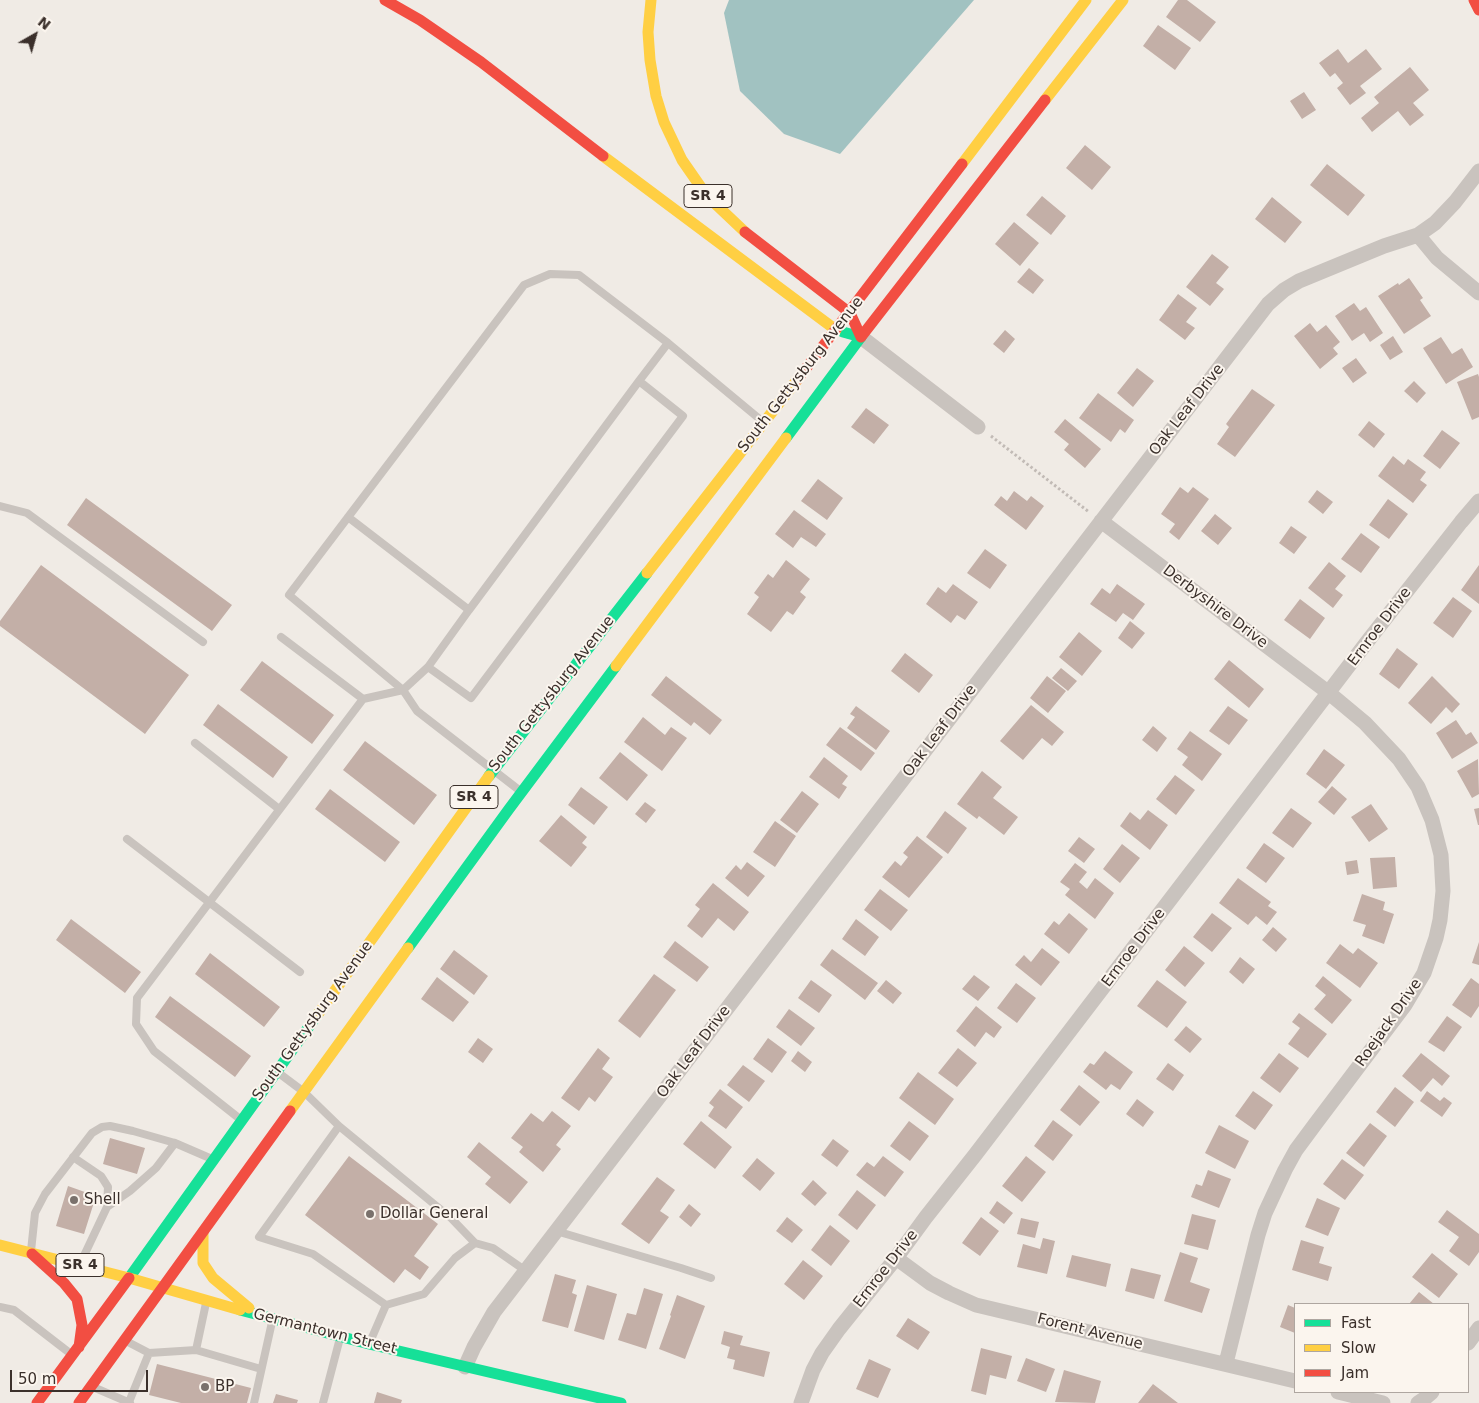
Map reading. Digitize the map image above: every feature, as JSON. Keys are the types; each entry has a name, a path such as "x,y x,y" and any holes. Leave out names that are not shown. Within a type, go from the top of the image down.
{"main road":[{"path":"385,0 420,20 481,62 638,183 836,330 861,337"},
{"name":"SR 4","path":"651,0 648,32 656,96 664,122 682,160 707,196 737,226 850,312 861,337"},
{"name":"South Gettysburg Avenue","path":"37,1403 493,771 850,312 1086,0"},
{"name":"South Gettysburg Avenue","path":"78,1403 522,792 861,337 1123,0"},
{"path":"1474,0 1479,10"},
{"path":"203,1232 203,1263 213,1278 256,1314"},
{"name":"SR 4","path":"0,1245 31,1253"},
{"path":"31,1253 77,1299 82,1325 76,1351"},
{"name":"Germantown Street","path":"31,1253 369,1344 621,1403"}],"street":[{"name":"Oak Leaf Drive","path":"466,1367 494,1312 1268,304 1284,290 1299,281 1384,246 1418,235 1435,223 1455,202 1479,171"},
{"path":"1418,235 1437,258 1479,294"},
{"path":"861,337 978,427"},
{"name":"Ernroe Drive","path":"801,1403 822,1353 839,1329 896,1258 1449,537 1479,501"},
{"name":"Derbyshire Drive","path":"1101,521 1329,693"},
{"name":"Roejack Drive","path":"1226,1363 1258,1235 1274,1191 1296,1150 1406,1005 1431,956 1440,920 1442,892 1441,856 1432,820 1418,787 1399,759 1382,740 1329,693"},
{"name":"Forent Avenue","path":"896,1258 930,1283 976,1305 1175,1353 1226,1363 1294,1381"},
{"path":"1469,1342 1479,1328"},
{"path":"1342,1393 1383,1403"},
{"path":"1418,1403 1431,1393"}],"lane":[{"path":"522,792 418,711 403,690 289,594 524,285 550,274 580,275 668,343 764,422"},
{"path":"242,1120 154,1051 136,1024 137,998 363,699 403,690 428,667 668,343"},
{"path":"428,667 471,698 683,416 639,381"},
{"path":"0,506 27,513 203,642"},
{"path":"348,517 470,610"},
{"path":"281,637 363,699"},
{"path":"195,743 280,809"},
{"path":"127,839 300,972"},
{"path":"276,1072 304,1092 339,1126 451,1218 475,1243 493,1248 526,1271"},
{"path":"31,1253 35,1213 45,1194 92,1133 102,1127 110,1126 175,1144 214,1160"},
{"path":"339,1126 259,1237 313,1254 386,1305"},
{"path":"107,1207 130,1191 156,1168 175,1144"},
{"path":"73,1157 101,1176 108,1187 107,1207 79,1265"},
{"path":"556,1231 711,1278"},
{"path":"386,1305 424,1294 455,1258 475,1243"},
{"path":"196,1350 207,1300"},
{"path":"369,1344 386,1305"},
{"path":"0,1306 14,1310 76,1351"},
{"path":"254,1403 273,1319"},
{"path":"323,1403 340,1336"},
{"path":"125,1340 149,1353 196,1350 261,1369"},
{"path":"91,1386 129,1403 149,1353"}],"path":[{"path":"978,427 1101,521"}],"water":[{"path":"729,0 974,0 840,154 784,134 740,91 724,13"}],"building":[{"path":"1178,0 1187,0 1216,22 1200,42 1166,17"},
{"path":"1158,25 1191,48 1175,70 1143,46"},
{"path":"1338,49 1348,63 1366,49 1382,69 1360,86 1366,93 1350,105 1337,88 1343,83 1335,73 1330,77 1319,63"},
{"path":"1410,67 1429,90 1413,103 1424,115 1410,126 1398,111 1372,132 1361,118 1379,103 1374,97"},
{"path":"1304,92 1316,110 1302,119 1290,101"},
{"path":"1085,145 1111,167 1092,190 1066,168"},
{"path":"1327,164 1365,195 1348,216 1310,185"},
{"path":"1042,196 1066,216 1051,235 1026,215"},
{"path":"1272,197 1302,222 1285,243 1255,219"},
{"path":"1014,222 1039,243 1020,266 995,244"},
{"path":"1212,254 1229,267 1216,283 1224,289 1210,306 1186,287"},
{"path":"1029,268 1044,280 1033,294 1017,282"},
{"path":"1409,278 1423,298 1420,300 1431,316 1404,334 1378,296"},
{"path":"1178,294 1197,308 1186,322 1195,328 1185,340 1159,320"},
{"path":"1354,303 1360,311 1366,307 1383,333 1370,342 1364,333 1352,341 1335,316"},
{"path":"1310,323 1317,332 1326,325 1340,342 1333,348 1338,354 1320,369 1294,336"},
{"path":"1005,330 1015,339 1004,353 993,344"},
{"path":"1393,336 1403,352 1390,360 1380,345"},
{"path":"1441,337 1452,354 1462,348 1473,367 1446,384 1423,348"},
{"path":"1356,358 1367,373 1353,383 1342,368"},
{"path":"1137,368 1154,381 1133,407 1117,393"},
{"path":"1478,374 1479,417 1472,420 1457,382"},
{"path":"1414,381 1426,393 1417,403 1404,391"},
{"path":"1252,389 1275,405 1235,457 1217,444 1229,427 1226,424"},
{"path":"1098,393 1134,420 1125,433 1120,429 1111,442 1079,418"},
{"path":"866,408 889,425 874,444 851,427"},
{"path":"1065,419 1101,449 1085,468 1064,450 1069,444 1054,432"},
{"path":"1369,421 1385,434 1374,448 1358,435"},
{"path":"1442,430 1460,443 1440,469 1423,456"},
{"path":"1393,456 1404,465 1408,459 1426,472 1420,480 1427,485 1413,503 1378,476"},
{"path":"818,479 843,498 827,520 801,501"},
{"path":"1180,487 1188,493 1193,487 1209,499 1179,540 1169,532 1175,524 1161,514"},
{"path":"1317,490 1333,502 1323,514 1308,502"},
{"path":"1014,491 1027,501 1031,496 1044,506 1026,530 994,505 1001,496 1007,501"},
{"path":"86,498 232,605 212,631 67,525"},
{"path":"1388,499 1408,514 1389,539 1369,525"},
{"path":"794,510 826,534 816,547 801,537 793,548 775,534"},
{"path":"1215,514 1232,528 1218,545 1201,531"},
{"path":"1291,526 1307,537 1294,554 1279,543"},
{"path":"1361,533 1380,547 1361,573 1341,559"},
{"path":"985,549 1007,565 990,589 967,573"},
{"path":"786,560 810,579 800,592 806,597 793,615 787,611 771,632 747,614 759,597 754,593 768,574 773,578"},
{"path":"1329,562 1346,576 1335,589 1343,595 1333,608 1308,588"},
{"path":"41,565 189,675 145,734 0,626 0,621"},
{"path":"1479,565 1479,604 1461,590"},
{"path":"953,584 978,602 965,620 957,615 951,623 926,604 938,587 946,593"},
{"path":"1117,584 1145,604 1133,620 1123,613 1116,622 1090,604 1102,588 1110,594"},
{"path":"1453,597 1472,611 1453,638 1433,623"},
{"path":"1300,599 1325,618 1310,639 1284,620"},
{"path":"1130,621 1145,633 1132,649 1118,638"},
{"path":"1079,632 1102,651 1082,676 1059,657"},
{"path":"1397,648 1418,664 1399,689 1379,674"},
{"path":"905,653 933,675 919,693 891,671"},
{"path":"1229,660 1264,689 1249,708 1214,679"},
{"path":"262,661 334,715 312,744 240,690"},
{"path":"1061,668 1077,681 1068,691 1052,678"},
{"path":"666,676 722,720 710,735 694,722 691,726 651,695"},
{"path":"1047,676 1066,691 1048,713 1030,698"},
{"path":"1432,676 1460,704 1452,713 1446,707 1431,724 1408,703"},
{"path":"218,704 288,757 273,778 203,725"},
{"path":"1031,705 1064,732 1052,746 1042,738 1023,760 1000,741"},
{"path":"856,706 890,731 876,750 847,728 855,717 850,714"},
{"path":"1228,706 1248,720 1229,745 1209,731"},
{"path":"643,717 665,735 671,727 687,738 662,771 624,742"},
{"path":"1456,720 1466,735 1471,732 1478,743 1452,759 1436,733"},
{"path":"1153,726 1167,738 1157,752 1142,740"},
{"path":"840,727 875,753 861,771 826,745"},
{"path":"1190,731 1222,754 1202,781 1182,765 1188,757 1177,749"},
{"path":"365,741 437,795 414,825 343,770"},
{"path":"1324,749 1345,765 1326,789 1306,774"},
{"path":"620,752 648,775 627,801 599,778"},
{"path":"824,757 848,776 842,784 847,787 839,799 809,777"},
{"path":"1478,759 1479,794 1472,798 1457,771"},
{"path":"982,771 1002,787 993,798 1018,817 1004,835 979,816 977,819 957,804"},
{"path":"1175,775 1195,790 1176,815 1156,799"},
{"path":"1332,786 1347,799 1334,815 1318,802"},
{"path":"581,787 608,807 594,825 568,805"},
{"path":"330,789 400,842 385,862 315,809"},
{"path":"802,791 819,804 797,833 780,820"},
{"path":"645,802 656,810 646,823 635,814"},
{"path":"1371,804 1388,829 1369,842 1351,817"},
{"path":"1291,808 1312,823 1293,848 1272,833"},
{"path":"1479,808 1479,825 1478,825 1474,809"},
{"path":"1148,810 1168,825 1150,850 1120,826 1130,812 1140,820"},
{"path":"945,811 967,828 948,854 926,837"},
{"path":"561,815 587,837 582,843 587,847 571,867 539,841"},
{"path":"775,821 796,836 775,867 753,852"},
{"path":"917,836 943,857 909,898 882,877 895,861 901,866 908,857 903,853"},
{"path":"1079,837 1095,849 1084,863 1068,851"},
{"path":"1264,843 1285,858 1266,883 1246,868"},
{"path":"1122,844 1140,858 1120,883 1103,869"},
{"path":"1395,857 1397,887 1373,889 1370,858"},
{"path":"1357,860 1359,873 1347,875 1345,862"},
{"path":"747,862 765,876 748,897 725,878 736,865 741,870"},
{"path":"1075,863 1087,872 1079,882 1087,889 1095,878 1114,893 1095,919 1065,895 1070,889 1060,882"},
{"path":"1238,878 1271,902 1268,906 1277,912 1267,925 1256,916 1248,925 1219,903"},
{"path":"713,883 749,912 734,931 718,918 702,938 687,926 700,909 695,905"},
{"path":"880,889 908,910 891,931 864,910"},
{"path":"1362,894 1385,902 1383,910 1394,914 1384,944 1362,936 1366,925 1353,921"},
{"path":"1069,913 1088,929 1069,954 1044,934 1054,921 1059,925"},
{"path":"1212,913 1232,928 1212,952 1193,937"},
{"path":"71,919 141,972 125,993 56,940"},
{"path":"856,919 879,937 865,956 842,939"},
{"path":"1273,927 1287,939 1276,952 1262,940"},
{"path":"675,941 709,967 697,982 663,957"},
{"path":"1479,942 1479,965 1472,963"},
{"path":"1340,944 1353,954 1358,948 1378,963 1360,988 1326,963"},
{"path":"1184,946 1205,963 1185,987 1165,970"},
{"path":"1042,948 1060,962 1041,986 1015,965 1024,955 1031,962"},
{"path":"832,949 878,983 865,1000 820,965"},
{"path":"454,950 488,976 474,995 440,969"},
{"path":"210,953 280,1007 264,1027 195,974"},
{"path":"1240,957 1255,969 1243,984 1229,972"},
{"path":"654,974 676,990 640,1038 618,1021"},
{"path":"974,975 990,987 978,1001 962,989"},
{"path":"1323,976 1352,1000 1332,1024 1314,1009 1326,995 1315,986"},
{"path":"437,977 469,1002 453,1022 421,999"},
{"path":"1471,978 1479,984 1479,1006 1471,1018 1452,1005"},
{"path":"811,980 832,995 819,1013 798,998"},
{"path":"886,980 902,993 893,1004 877,991"},
{"path":"1157,980 1187,1002 1167,1028 1137,1006"},
{"path":"1016,983 1036,998 1017,1023 997,1008"},
{"path":"170,996 251,1056 235,1077 155,1017"},
{"path":"976,1006 1002,1027 994,1038 986,1032 975,1047 956,1031"},
{"path":"789,1009 815,1028 801,1046 776,1027"},
{"path":"1299,1013 1327,1034 1308,1058 1288,1044 1300,1028 1292,1022"},
{"path":"1447,1016 1462,1027 1444,1052 1428,1042"},
{"path":"1186,1026 1202,1039 1190,1053 1174,1040"},
{"path":"478,1038 493,1049 483,1063 468,1052"},
{"path":"768,1038 787,1052 772,1073 753,1059"},
{"path":"598,1048 610,1058 602,1069 613,1077 595,1102 589,1097 579,1111 561,1098"},
{"path":"958,1048 977,1063 957,1087 938,1073"},
{"path":"798,1051 812,1062 805,1072 791,1061"},
{"path":"1105,1051 1133,1072 1120,1090 1111,1084 1106,1090 1083,1072 1090,1063 1094,1065"},
{"path":"1279,1053 1299,1068 1280,1093 1260,1078"},
{"path":"1421,1053 1450,1076 1442,1086 1433,1078 1421,1092 1402,1076"},
{"path":"1168,1063 1184,1075 1173,1091 1156,1079"},
{"path":"743,1065 765,1081 749,1102 727,1085"},
{"path":"918,1072 954,1099 935,1125 899,1098"},
{"path":"1079,1085 1100,1102 1080,1126 1060,1110"},
{"path":"1395,1087 1414,1102 1395,1127 1376,1112"},
{"path":"720,1089 743,1107 726,1129 708,1116 714,1107 709,1103"},
{"path":"1253,1091 1273,1105 1255,1130 1235,1116"},
{"path":"1427,1091 1440,1101 1444,1097 1452,1103 1442,1117 1420,1101"},
{"path":"1137,1099 1154,1112 1143,1127 1126,1114"},
{"path":"552,1111 571,1126 556,1145 561,1149 543,1172 519,1152 523,1147 511,1138 531,1113 543,1122"},
{"path":"1053,1120 1073,1135 1053,1161 1034,1146"},
{"path":"701,1121 732,1147 715,1169 683,1144"},
{"path":"909,1121 929,1136 910,1161 890,1146"},
{"path":"1370,1123 1387,1136 1364,1167 1346,1153"},
{"path":"1219,1125 1249,1141 1235,1169 1205,1153"},
{"path":"110,1138 145,1148 137,1174 103,1164"},
{"path":"833,1139 849,1151 837,1167 821,1155"},
{"path":"479,1142 528,1182 510,1204 485,1184 491,1177 467,1157"},
{"path":"349,1156 438,1224 414,1256 429,1267 420,1280 405,1269 394,1283 305,1215"},
{"path":"883,1156 904,1172 885,1197 856,1175 867,1162 874,1167"},
{"path":"1026,1156 1046,1172 1022,1202 1002,1186"},
{"path":"757,1158 775,1173 760,1191 742,1176"},
{"path":"1342,1159 1364,1175 1345,1200 1323,1184"},
{"path":"1208,1170 1231,1179 1219,1208 1191,1197 1196,1184 1202,1186"},
{"path":"657,1177 675,1190 660,1211 669,1217 649,1244 621,1224"},
{"path":"813,1180 827,1193 815,1206 801,1194"},
{"path":"68,1186 96,1196 84,1234 56,1226"},
{"path":"857,1190 876,1205 857,1230 838,1215"},
{"path":"1317,1198 1340,1208 1328,1236 1305,1227"},
{"path":"997,1201 1013,1213 1004,1224 989,1213"},
{"path":"689,1204 701,1214 691,1227 679,1217"},
{"path":"1447,1210 1479,1234 1479,1252 1469,1266 1449,1251 1459,1237 1438,1222"},
{"path":"1192,1214 1216,1220 1208,1250 1184,1244"},
{"path":"787,1217 803,1230 792,1243 776,1231"},
{"path":"981,1217 999,1231 980,1256 962,1243"},
{"path":"1021,1218 1039,1222 1035,1238 1017,1234"},
{"path":"830,1225 850,1241 831,1266 811,1250"},
{"path":"1043,1238 1055,1241 1047,1274 1017,1267 1023,1244 1040,1249"},
{"path":"1301,1240 1324,1247 1319,1263 1332,1267 1328,1281 1292,1270"},
{"path":"1180,1252 1198,1258 1190,1282 1210,1289 1202,1313 1164,1301"},
{"path":"1432,1253 1458,1274 1439,1298 1412,1277"},
{"path":"1072,1255 1111,1264 1106,1287 1066,1277"},
{"path":"803,1260 823,1276 804,1300 784,1284"},
{"path":"1131,1268 1161,1275 1154,1299 1125,1291"},
{"path":"555,1274 576,1280 572,1293 577,1295 568,1328 542,1321"},
{"path":"587,1285 617,1294 604,1340 574,1331"},
{"path":"644,1288 663,1294 646,1349 618,1340 627,1313 636,1315"},
{"path":"1419,1292 1433,1303 1410,1303"},
{"path":"677,1295 705,1306 685,1359 659,1349"},
{"path":"1288,1305 1294,1308 1294,1333 1280,1327"},
{"path":"908,1318 930,1332 918,1350 896,1336"},
{"path":"724,1331 743,1336 740,1345 770,1352 764,1377 733,1369 735,1360 727,1358 730,1347 721,1344"},
{"path":"981,1348 1012,1356 1006,1379 990,1375 986,1395 971,1391"},
{"path":"1026,1358 1055,1369 1046,1392 1017,1381"},
{"path":"869,1359 891,1369 878,1398 856,1389"},
{"path":"157,1364 251,1388 247,1403 181,1403 149,1395"},
{"path":"1064,1370 1101,1381 1095,1403 1055,1402"},
{"path":"1153,1384 1178,1403 1138,1403"},
{"path":"377,1392 402,1400 401,1403 374,1403"},
{"path":"276,1394 298,1400 297,1403 273,1403"}],"traffic: fast":[{"path":"786,438 861,337 843,332"},
{"path":"489,776 647,573"},
{"path":"408,948 616,666"},
{"path":"129,1278 318,1014"},
{"path":"240,1310 369,1344 621,1403"}],"traffic: slow":[{"path":"651,0 648,32 650,60 656,96 664,122 682,160 707,196 745,232"},
{"path":"962,164 1086,0"},
{"path":"1045,100 1123,0"},
{"path":"603,156 836,330"},
{"path":"647,573 797,380"},
{"path":"616,666 786,438"},
{"path":"318,1014 489,776"},
{"path":"290,1111 408,948"},
{"path":"203,1232 203,1263 213,1278 249,1308"},
{"path":"0,1245 129,1278 240,1310"}],"traffic: jam":[{"path":"385,0 420,20 481,62 603,156"},
{"path":"1474,0 1479,10"},
{"path":"861,337 1045,100"},
{"path":"797,380 962,164"},
{"path":"745,232 850,313 861,337"},
{"path":"163,1287 290,1111"},
{"path":"32,1254 64,1283 77,1299 82,1325 79,1347"},
{"path":"37,1403 129,1278"},
{"path":"79,1403 163,1287"}],"place":[{"name":"Shell","path":"74,1200"},
{"name":"Dollar General","path":"370,1214"},
{"name":"BP","path":"205,1387"}]}
